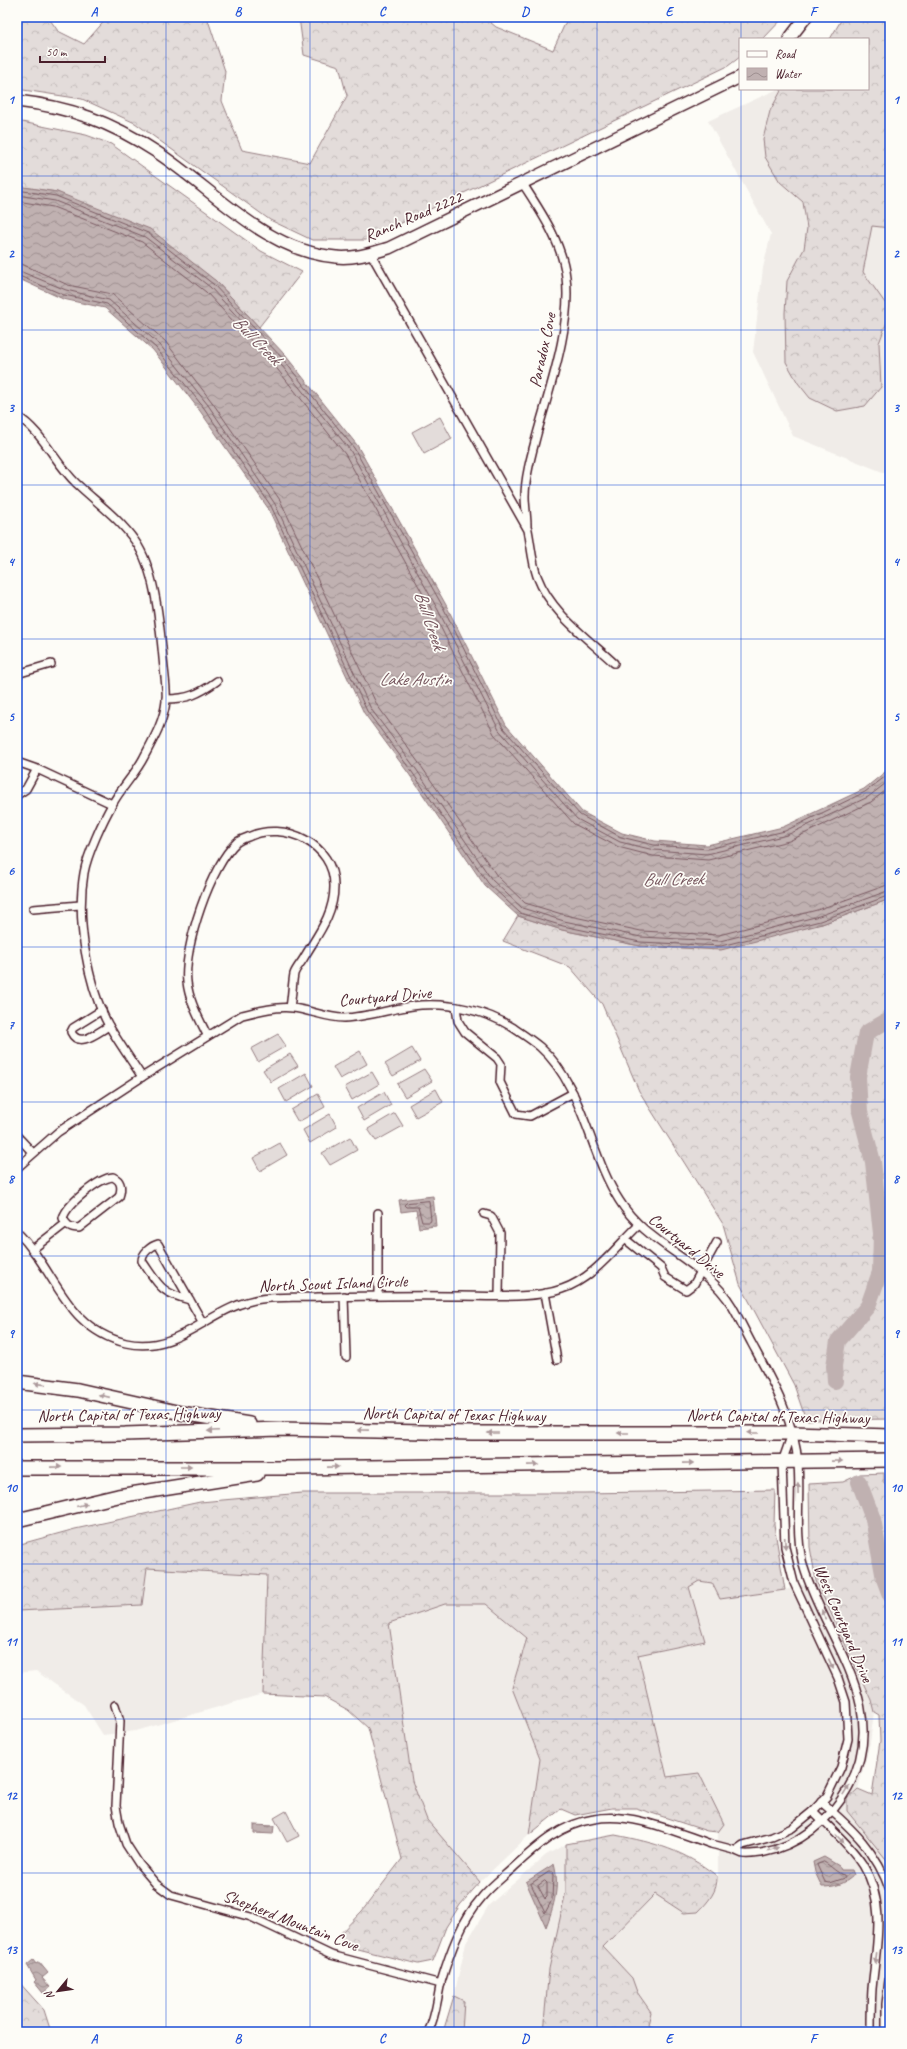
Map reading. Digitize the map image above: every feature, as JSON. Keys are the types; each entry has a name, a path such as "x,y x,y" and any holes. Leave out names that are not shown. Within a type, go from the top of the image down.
{"highway":[{"path":"17,1382 47,1385 181,1413 280,1429"},
{"name":"North Capital of Texas Highway","path":"17,1434 125,1434 280,1429 480,1433 792,1433 890,1436"},
{"path":"17,1468 294,1468 890,1460"},
{"path":"17,1520 118,1496 294,1468"}],"main road":[{"path":"790,38 806,17"},
{"name":"Ranch Road 2222","path":"17,101 71,110 111,125 156,151 273,238 305,252 337,258 371,254 389,248 739,77"}],"street":[{"name":"Paradox Cove","path":"523,184 549,225 560,250 566,276 566,304 563,335 531,456 525,495 528,530"},
{"path":"371,254 528,530 537,576 550,602 569,623 614,663"},
{"path":"17,416 29,424 74,481 122,525 135,541 146,559 151,579 161,641 166,699 164,714 144,759 112,804 84,871 80,905 82,934 90,970 102,1010 110,1026 142,1077"},
{"path":"17,674 51,664"},
{"path":"166,699 184,699 202,691 217,681"},
{"path":"17,762 37,769 112,804"},
{"path":"17,795 26,789 37,769"},
{"path":"207,1035 191,1002 187,981 187,955 192,934 210,886 225,857 238,841 258,832 272,830 290,832 306,839 317,849 330,867 334,886 332,907 325,923 294,973 290,1007"},
{"path":"33,909 80,905"},
{"name":"Courtyard Drive","path":"17,1168 58,1132 207,1035 242,1015 261,1010 290,1007 316,1014 343,1018 422,1005 456,1007 491,1016 541,1048 556,1065 573,1093 604,1173 619,1202 638,1226 700,1271 730,1302 771,1380 785,1410 792,1433"},
{"path":"456,1007 458,1021 465,1032 497,1058 501,1064 500,1082 516,1114 530,1116 573,1093"},
{"path":"102,1010 73,1028 71,1032 74,1038 84,1040 110,1026"},
{"path":"17,1136 33,1153"},
{"path":"113,1177 118,1179 121,1190 119,1197 79,1228 72,1228 66,1224 63,1218 67,1208 103,1179 113,1177"},
{"path":"378,1213 378,1295"},
{"path":"484,1214 491,1216 500,1233 499,1296"},
{"path":"33,1249 66,1224"},
{"name":"North Scout Island Circle","path":"17,1232 33,1249 68,1306 94,1328 109,1337 145,1346 158,1345 171,1341 246,1303 261,1299 378,1295 499,1296 545,1293 561,1290 582,1279 598,1267 638,1226"},
{"path":"625,1239 661,1268 665,1277 677,1286 686,1290 694,1284 717,1242"},
{"path":"190,1300 173,1296 162,1290 142,1261 142,1257 145,1252 153,1245 158,1244 204,1323"},
{"path":"545,1293 557,1360"},
{"path":"344,1296 346,1357"},
{"name":"West Courtyard Drive","path":"428,2032 432,2024 441,1984 457,1936 469,1913 483,1895 535,1848 561,1830 589,1819 608,1817 627,1819 681,1833 745,1854 772,1850 796,1841 823,1821 848,1788 856,1769 861,1747 863,1724 860,1700 851,1672 803,1564 799,1534 798,1462 792,1433"},
{"name":"West Courtyard Drive","path":"736,1850 743,1845 772,1837 792,1828 813,1811 827,1796 841,1767 848,1738 846,1702 838,1678 794,1583 788,1564 785,1547 782,1462 792,1433"},
{"path":"838,1678 851,1672"},
{"name":"Shepherd Mountain Cove","path":"114,1705 120,1721 116,1806 118,1823 126,1844 139,1864 156,1884 171,1895 251,1917 331,1955 441,1984"},
{"path":"821,1802 855,1832 868,1847 876,1859 890,1891"},
{"path":"813,1811 863,1865 872,1883 878,1905 879,1930 872,1989 871,2032"},
{"path":"886,2032 886,2004 890,1972"}],"shaded area":[{"path":"843,17 890,17 890,475 793,436 753,352 763,268 771,234 708,121 776,90 869,90 869,38 831,38"},
{"path":"147,1568 267,1575 263,1694 136,1731 103,1735 84,1705 36,1671 17,1673 17,1611 142,1605"},
{"path":"699,1581 712,1583 721,1599 785,1590 816,1581 871,1700 874,1712 870,1743 858,1789 847,1799 890,1864 890,2032 664,2032 648,2025 651,2012 637,1992 632,1978 602,1947 655,1894 684,1913 718,1885 718,1832 724,1824 667,1777 638,1655 705,1641 689,1587"},
{"path":"445,1604 486,1604 527,1638 512,1688 540,1759 529,1835 480,1882 427,1820 412,1781 389,1623"},
{"path":"566,1844 566,1891 549,1969 543,2032 462,2032 464,2001 454,1996 466,1943 489,1905 546,1855"}],"green space":[{"path":"17,17 48,17 58,31 84,44 108,17 207,17 225,71 222,101 242,150 310,163 347,96 339,66 304,55 299,17 484,17 496,27 553,50 568,17 784,17 764,38 739,38 739,58 728,66 366,240 312,240 270,220 135,123 82,99 17,89"},
{"path":"843,17 890,17 890,228 872,226 863,272 890,310 890,314 879,343 881,387 865,406 837,411 810,398 798,383 786,362 785,313 787,281 804,249 807,228 803,202 780,182 765,157 763,139 770,111 781,90 869,90 869,38 831,38"},
{"path":"17,121 86,135 111,144 261,251 302,272 259,327 216,281 57,192 17,186"},
{"path":"440,417 452,439 424,454 412,432"},
{"path":"890,899 890,1419 806,1420 794,1385 740,1284 723,1224 639,1091 602,1004 570,967 503,941 518,916 562,930 640,946 822,924"},
{"path":"278,1034 286,1046 258,1062 251,1049"},
{"path":"412,1048 420,1061 393,1076 385,1064"},
{"path":"360,1051 367,1064 340,1079 333,1067"},
{"path":"290,1054 298,1066 271,1082 263,1070"},
{"path":"424,1069 432,1081 405,1097 397,1084"},
{"path":"372,1072 379,1084 352,1100 345,1087"},
{"path":"306,1073 313,1086 286,1102 279,1089"},
{"path":"436,1089 443,1102 416,1117 409,1105"},
{"path":"384,1092 391,1105 364,1121 357,1108"},
{"path":"318,1094 325,1107 298,1122 291,1110"},
{"path":"395,1113 403,1126 376,1141 368,1129"},
{"path":"330,1114 337,1127 310,1143 303,1130"},
{"path":"350,1137 357,1150 330,1165 322,1153"},
{"path":"280,1143 287,1155 260,1171 253,1158"},
{"path":"884,1473 884,1484 890,1484 890,1864 847,1811 847,1799 858,1789 872,1795 880,1741 879,1715 874,1712 871,1700 816,1581 810,1547 809,1484 843,1482 860,1474"},
{"path":"775,1490 774,1525 785,1590 720,1599 712,1583 699,1581 689,1587 705,1641 638,1655 667,1777 699,1773 724,1824 718,1832 707,1831 636,1808 612,1808 575,1815 561,1809 529,1835 540,1759 512,1688 527,1638 486,1604 445,1604 389,1623 412,1781 427,1820 480,1882 460,1905 446,1927 433,1961 418,1964 353,1948 337,1937 362,1911 402,1859 368,1728 348,1710 324,1697 263,1694 267,1575 147,1568 142,1605 17,1611 17,1545 75,1529 200,1502 302,1493 584,1493"},
{"path":"286,1811 299,1836 287,1842 274,1818"},
{"path":"615,1835 643,1841 669,1849 705,1867 717,1876 714,1891 709,1900 698,1912 684,1913 655,1894 603,1947 632,1978 637,1992 651,2012 648,2025 664,2032 543,2032 549,1969 566,1891 566,1844"},
{"path":"17,1980 44,2010 51,2032 17,2032"},
{"path":"454,1996 464,2001 462,2032 443,2032"}],"water":[{"name":"Lake Austin","path":"17,186 57,192 150,229 216,281 285,355 357,445 446,605 506,725 582,812 622,833 655,841 707,845 783,827 864,789 890,768 890,899 822,924 721,950 640,946 562,930 518,916 485,886 409,774 364,713 268,508 200,411 153,350 105,308 63,299 17,278"},
{"path":"433,1196 436,1226 419,1228 416,1210 401,1212 399,1200"},
{"path":"254,1825 274,1826 273,1834 254,1833"},
{"path":"824,1857 839,1866 841,1870 852,1870 854,1875 847,1881 840,1884 822,1887 815,1872 813,1862"},
{"path":"554,1864 556,1872 555,1896 546,1927 526,1882"},
{"path":"33,1960 36,1964 39,1962 48,1973 42,1978 50,1987 43,1993 34,1982 36,1980 27,1965"}],"waterway":[{"path":"835,1381 834,1366 838,1341 868,1306 880,1272 881,1233 873,1162 860,1112 858,1077 866,1033 890,1019"},
{"path":"859,1482 873,1519 884,1579 890,1595"}],"water label":[{"name":"Bull Creek","path":"257,340"},
{"name":"Bull Creek","path":"430,620"},
{"name":"Bull Creek","path":"673,879"}]}
